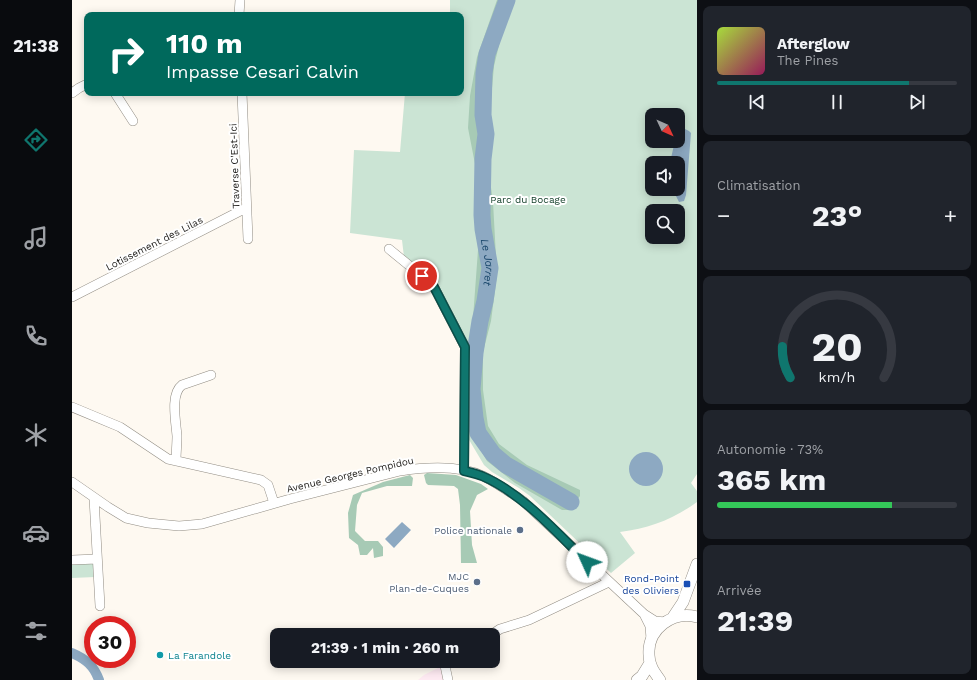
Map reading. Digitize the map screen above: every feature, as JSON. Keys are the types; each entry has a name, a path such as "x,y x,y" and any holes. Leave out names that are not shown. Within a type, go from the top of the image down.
{"street":[{"path":"239,12 240,0"},
{"path":"72,93 84,86"},
{"path":"117,96 133,121"},
{"name":"Traverse C'Est-Ici","path":"242,96 248,239"},
{"name":"Lotissement des Lilas","path":"72,297 246,208"},
{"path":"389,249 434,287 465,347 464,471"},
{"path":"176,461 177,438 175,399 178,388 182,385 211,375"},
{"path":"72,407 120,427 168,459 261,480 268,485 274,503"},
{"name":"Avenue Georges Pompidou","path":"72,482 126,518 148,523 179,526 202,524 274,503 400,471 418,468 464,471 482,476 502,487 522,501 644,614 655,621 669,619"},
{"path":"94,498 100,606"},
{"path":"72,560 97,559"},
{"path":"697,565 697,574"},
{"path":"660,680 650,663 649,649 651,639 657,629 669,619 683,602 697,565"},
{"path":"500,629 529,620 610,582"},
{"name":"Avenue Georges Pompidou","path":"644,614 650,626 651,639"},
{"path":"669,619 689,615 697,617"},
{"path":"637,680 642,676 650,663"},
{"path":"445,668 448,680"}],"shaded area":[{"path":"438,668 449,668 451,680 418,680 424,675"}],"green space":[{"name":"Parc du Bocage","path":"450,0 697,0 697,474 691,483 697,491 697,502 679,514 660,522 641,528 620,532 635,553 611,573 530,496 492,472 484,465 468,438 469,360 436,283 404,257 402,240 350,233 354,150 400,152 405,96 464,96 464,12 450,12"},
{"path":"497,0 514,0 501,37 494,66 490,110 489,173 493,202 497,275 491,321 483,352 483,390 488,426 499,444 527,465 580,490 580,496 568,510 562,510 515,483 487,461 470,431 467,400 467,362 472,332 478,250 475,164 468,128 470,96 477,57"},
{"path":"427,473 456,475 481,484 488,489 477,495 470,511 472,545 477,563 461,563 460,505 458,489 454,486 428,485 424,475"},
{"path":"410,475 413,478 412,486 387,486 362,493 357,505 355,531 365,541 378,541 383,547 383,556 374,558 373,548 367,555 360,555 358,545 349,538 348,513 353,495 383,482"},
{"path":"95,563 95,577 72,578 72,564"}],"water":[{"path":"685,129 689,131 691,133 686,195 684,201 679,202 676,196 685,196 685,156 671,156 673,148 685,148"},
{"path":"646,452 658,457 663,469 658,481 646,486 634,481 629,469 634,457"},
{"path":"402,522 411,530 394,548 385,539"}],"waterway":[{"name":"Le Jarret","path":"507,0 487,54 484,73 483,115 486,134 483,159 482,215 490,268 475,353 472,389 475,418 478,433 493,454 506,465 571,502"},
{"path":"72,653 89,664 95,671 99,680"}],"place":[{"name":"Police nationale","path":"520,530"},
{"name":"MJC Plan-de-Cuques","path":"477,582"},
{"name":"Rond-Point des Oliviers","path":"687,584"},
{"name":"La Farandole","path":"160,655"}],"route":[{"path":"422,276 434,287 465,347 464,471 482,476 502,487 522,501 587,562"}]}
